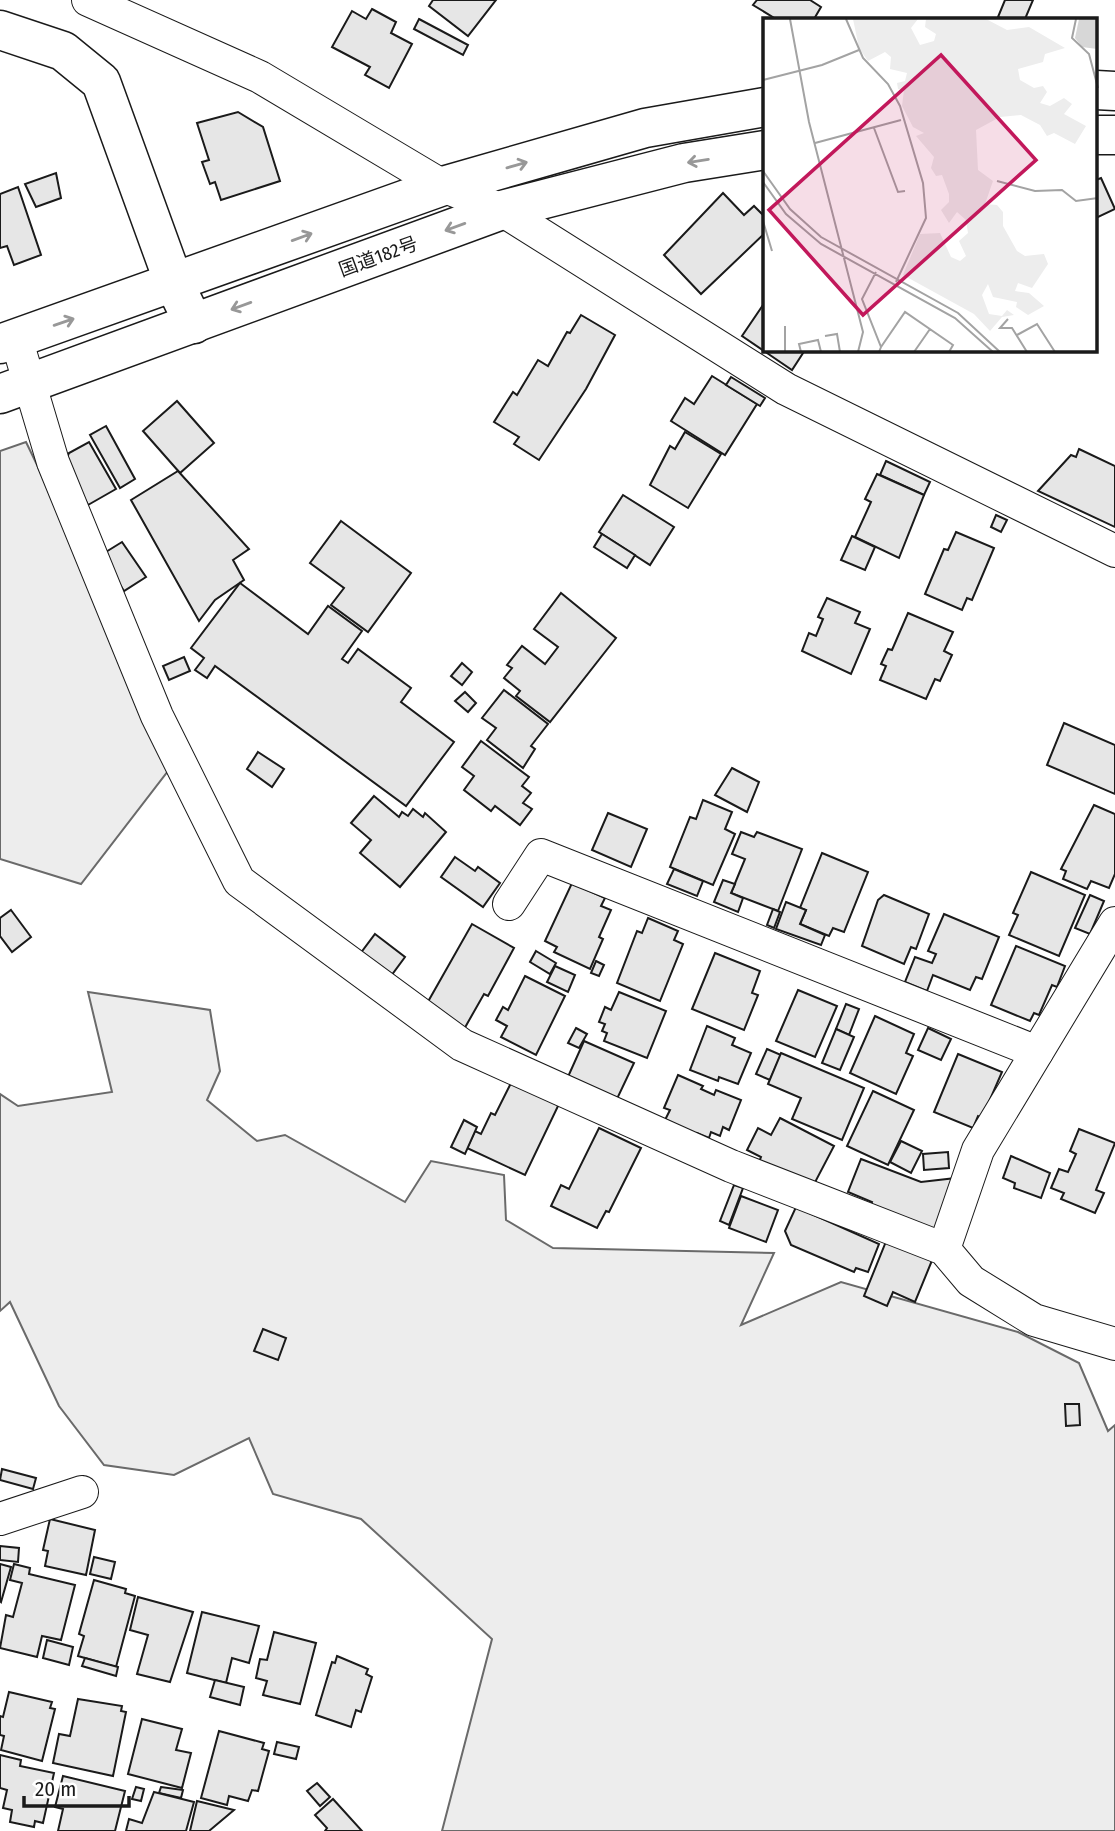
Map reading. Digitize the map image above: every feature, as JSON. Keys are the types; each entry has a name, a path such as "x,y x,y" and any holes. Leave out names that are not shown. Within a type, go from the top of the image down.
{"main road":[{"path":"0,30 63,51 100,82 174,283 194,324"},
{"path":"8,341 443,186 645,128 763,107"},
{"name":"国道182号","path":"15,389 502,209 684,163 763,150"}],"street":[{"path":"88,0 260,77 443,186 502,209 786,389 1115,551"},
{"path":"8,341 15,389 53,462 156,716 239,881 462,1045 731,1166 944,1249 971,1281 1034,1320 1115,1343"},
{"path":"509,904 541,855 1037,1052"},
{"path":"944,1249 978,1150 1115,923"},
{"path":"0,1519 82,1492"}],"shaded area":[{"path":"26,442 178,758 81,884 0,859 0,451"},
{"path":"88,992 210,1010 220,1071 207,1100 257,1141 285,1135 405,1202 431,1161 504,1175 506,1220 553,1248 774,1253 741,1325 841,1282 1018,1332 1079,1363 1108,1431 1115,1425 1115,1831 442,1831 492,1639 361,1519 273,1494 249,1438 174,1475 104,1465 59,1406 10,1302 0,1311 0,1094 18,1106 112,1092"}],"building":[{"path":"433,0 496,0 468,36 429,6"},
{"path":"757,0 810,0 821,7 815,18 774,18 753,5"},
{"path":"1005,0 1033,0 1025,18 998,17"},
{"path":"372,9 396,22 391,33 412,44 389,88 365,75 370,67 332,47 352,11 366,19"},
{"path":"419,19 468,45 463,55 414,29"},
{"path":"238,112 263,127 280,181 221,200 215,182 210,184 202,162 209,160 197,123"},
{"path":"56,173 61,198 36,207 25,184"},
{"path":"1101,178 1115,209 1098,217 1098,179"},
{"path":"18,187 41,255 14,265 7,246 0,248 0,194"},
{"path":"723,193 744,215 754,206 763,215 763,235 701,294 664,255"},
{"path":"763,305 763,350 742,336"},
{"path":"581,315 615,335 586,389 539,460 514,444 519,437 494,422 513,392 517,395 538,360 548,366 567,332 570,333"},
{"path":"766,352 804,352 792,370"},
{"path":"712,376 757,404 725,455 671,421 685,398 694,404"},
{"path":"731,377 765,398 760,406 726,385"},
{"path":"177,401 214,443 180,473 143,431"},
{"path":"106,426 135,479 120,488 90,435"},
{"path":"685,432 721,454 688,508 650,485 670,446 675,449"},
{"path":"89,442 116,489 88,505 65,463 69,453"},
{"path":"1079,449 1115,466 1115,527 1038,491 1071,455 1076,457"},
{"path":"886,461 930,482 924,495 880,475"},
{"path":"178,471 249,549 233,560 244,580 215,600 199,621 131,500"},
{"path":"877,474 924,495 899,558 855,537 871,502 865,499"},
{"path":"623,495 674,527 650,565 599,532"},
{"path":"996,515 1007,520 1001,532 991,527"},
{"path":"341,521 411,573 368,632 331,605 344,588 310,563"},
{"path":"956,532 994,548 972,600 967,598 962,610 925,594 944,549 948,550"},
{"path":"602,534 635,555 627,568 594,547"},
{"path":"852,536 875,547 865,570 841,560"},
{"path":"122,542 146,577 124,591 101,555"},
{"path":"240,583 308,634 328,606 362,631 342,659 348,663 358,649 411,688 401,702 454,742 406,806 215,666 207,678 195,670 204,658 191,648"},
{"path":"561,593 616,638 550,722 516,696 520,691 504,678 512,668 507,665 522,646 545,664 558,647 534,629"},
{"path":"827,598 860,612 855,623 870,629 851,674 802,651 809,633 816,636 823,619 818,617"},
{"path":"908,613 953,632 944,651 952,655 940,681 935,679 926,699 880,680 886,666 881,664 888,649 892,650"},
{"path":"184,657 190,671 169,680 163,666"},
{"path":"462,663 472,672 462,685 451,676"},
{"path":"504,690 548,724 531,746 535,749 523,768 487,740 496,728 482,718"},
{"path":"465,692 476,703 468,712 455,701"},
{"path":"1064,723 1115,745 1115,794 1047,765"},
{"path":"481,741 529,777 522,786 531,793 523,803 532,809 520,825 495,806 491,811 464,790 474,776 462,767"},
{"path":"258,752 284,769 272,787 247,769"},
{"path":"732,768 759,782 747,812 715,795"},
{"path":"374,796 399,817 402,812 408,816 413,809 423,817 425,813 446,832 400,887 360,853 371,840 351,823"},
{"path":"703,800 732,812 725,829 735,834 713,885 670,867 690,817 696,819"},
{"path":"1094,805 1115,814 1115,874 1109,888 1091,881 1087,889 1063,879 1066,871 1061,869"},
{"path":"608,813 647,829 631,867 592,850"},
{"path":"741,832 754,837 757,832 802,849 778,911 731,893 745,859 732,854"},
{"path":"822,853 868,872 844,932 833,928 829,936 800,924 806,910 800,908"},
{"path":"455,857 475,871 478,867 500,883 483,907 441,877"},
{"path":"674,869 703,881 697,896 667,884"},
{"path":"1031,872 1085,895 1059,956 1009,935 1018,915 1013,913"},
{"path":"723,880 735,884 731,893 743,898 738,912 714,902"},
{"path":"572,883 605,898 601,906 611,910 599,937 603,939 590,969 554,952 557,947 545,941"},
{"path":"884,895 929,914 916,949 911,947 904,964 862,946 878,900"},
{"path":"1090,895 1104,901 1090,934 1075,928"},
{"path":"786,902 806,910 800,924 825,935 821,945 776,929"},
{"path":"773,909 780,912 774,928 767,925"},
{"path":"11,910 31,937 12,952 0,936 0,918"},
{"path":"944,914 999,937 982,979 976,977 970,990 933,975 927,991 905,982 915,957 932,963 936,954 928,951"},
{"path":"648,918 678,931 674,940 683,944 660,1001 617,983 637,931 642,933"},
{"path":"472,924 514,948 488,996 484,994 463,1031 425,1007"},
{"path":"375,934 405,957 388,980 357,958"},
{"path":"1016,946 1065,966 1057,987 1052,985 1039,1015 1034,1013 1030,1021 991,1005"},
{"path":"536,951 556,963 550,974 530,962"},
{"path":"715,953 760,971 752,993 758,995 744,1030 692,1009"},
{"path":"596,961 604,965 599,976 591,973"},
{"path":"555,966 575,975 568,992 547,982"},
{"path":"525,976 565,996 536,1055 501,1037 507,1026 496,1020 503,1007 508,1010"},
{"path":"798,990 837,1006 815,1057 776,1041"},
{"path":"619,992 666,1011 647,1058 604,1041 607,1033 602,1031 605,1024 599,1022 605,1007 611,1010"},
{"path":"846,1004 859,1009 849,1035 836,1029"},
{"path":"875,1016 914,1034 906,1053 913,1056 896,1094 850,1073"},
{"path":"707,1026 735,1038 732,1045 751,1053 738,1084 719,1077 718,1081 690,1070"},
{"path":"576,1028 587,1034 579,1048 568,1043"},
{"path":"928,1028 951,1039 941,1060 918,1050"},
{"path":"836,1029 854,1037 840,1070 822,1063"},
{"path":"584,1041 634,1063 616,1101 567,1079"},
{"path":"767,1049 781,1055 770,1080 756,1074"},
{"path":"781,1053 864,1088 842,1140 792,1119 801,1098 768,1084"},
{"path":"958,1054 1002,1072 982,1118 978,1116 973,1128 934,1112"},
{"path":"678,1075 703,1086 701,1089 714,1095 716,1090 741,1100 729,1130 723,1127 720,1136 711,1132 709,1138 697,1133 695,1136 664,1122 670,1110 664,1108"},
{"path":"512,1081 559,1104 525,1175 467,1148 475,1131 481,1134 491,1113 495,1115"},
{"path":"873,1091 914,1110 888,1165 847,1146"},
{"path":"780,1118 834,1146 811,1190 759,1162 761,1157 747,1150 758,1128 771,1135"},
{"path":"464,1120 477,1127 465,1154 451,1147"},
{"path":"599,1128 641,1148 609,1212 606,1211 597,1228 551,1206 561,1185 569,1189"},
{"path":"1079,1129 1115,1143 1096,1190 1104,1193 1095,1213 1061,1199 1064,1193 1051,1188 1059,1169 1068,1172 1076,1154 1070,1151"},
{"path":"901,1141 922,1151 911,1173 890,1162"},
{"path":"948,1152 949,1168 924,1170 923,1154"},
{"path":"1011,1156 1050,1173 1041,1198 1014,1188 1015,1183 1003,1178"},
{"path":"861,1159 921,1182 956,1178 933,1236 869,1210 872,1202 848,1192"},
{"path":"734,1185 743,1188 729,1225 720,1221"},
{"path":"741,1196 778,1210 766,1242 729,1228"},
{"path":"796,1207 879,1244 868,1272 856,1268 854,1272 791,1245 785,1231"},
{"path":"887,1239 933,1258 915,1302 893,1292 887,1306 864,1296"},
{"path":"263,1329 286,1338 278,1360 254,1351"},
{"path":"1065,1404 1079,1404 1080,1425 1066,1426"},
{"path":"2,1469 36,1478 33,1489 0,1480"},
{"path":"50,1519 95,1530 86,1575 45,1566 48,1551 43,1550"},
{"path":"0,1546 19,1548 18,1562 0,1560"},
{"path":"94,1557 115,1562 111,1579 90,1574"},
{"path":"0,1564 11,1567 1,1602 0,1601"},
{"path":"14,1564 30,1568 29,1574 75,1585 61,1640 42,1636 37,1657 0,1648 6,1615 13,1617 22,1583 10,1580"},
{"path":"94,1580 126,1589 125,1593 135,1596 116,1667 78,1656 84,1636 79,1634"},
{"path":"138,1597 193,1612 170,1682 137,1674 148,1635 130,1630"},
{"path":"202,1612 259,1626 249,1663 232,1658 226,1683 187,1673"},
{"path":"274,1632 316,1643 300,1704 263,1695 267,1681 256,1678 260,1659 267,1660"},
{"path":"47,1640 73,1647 69,1665 43,1658"},
{"path":"337,1656 368,1669 366,1674 372,1677 361,1712 356,1710 351,1727 316,1715 332,1662 335,1663"},
{"path":"85,1658 118,1667 116,1676 82,1666"},
{"path":"215,1680 244,1687 240,1705 210,1697"},
{"path":"9,1692 52,1702 50,1708 55,1709 42,1761 1,1750 4,1736 0,1735 0,1716 3,1717"},
{"path":"78,1699 122,1706 121,1711 126,1712 113,1776 53,1763 59,1734 70,1736"},
{"path":"142,1719 182,1729 176,1750 191,1753 182,1788 128,1774"},
{"path":"219,1731 264,1743 262,1749 269,1751 258,1791 252,1790 248,1801 229,1796 227,1805 201,1798"},
{"path":"277,1742 299,1747 296,1759 274,1754"},
{"path":"0,1755 21,1760 20,1766 54,1773 43,1823 35,1821 34,1827 10,1822 12,1810 3,1808 7,1790 0,1788"},
{"path":"63,1776 125,1791 115,1831 58,1831 63,1809 55,1807"},
{"path":"317,1783 330,1797 320,1806 307,1791"},
{"path":"136,1787 144,1789 141,1801 132,1799"},
{"path":"161,1787 183,1790 181,1798 159,1793"},
{"path":"154,1792 194,1802 186,1831 126,1831 129,1819 142,1823"},
{"path":"333,1799 362,1831 325,1831 327,1828 315,1815"},
{"path":"197,1801 234,1810 209,1831 190,1831"}]}
